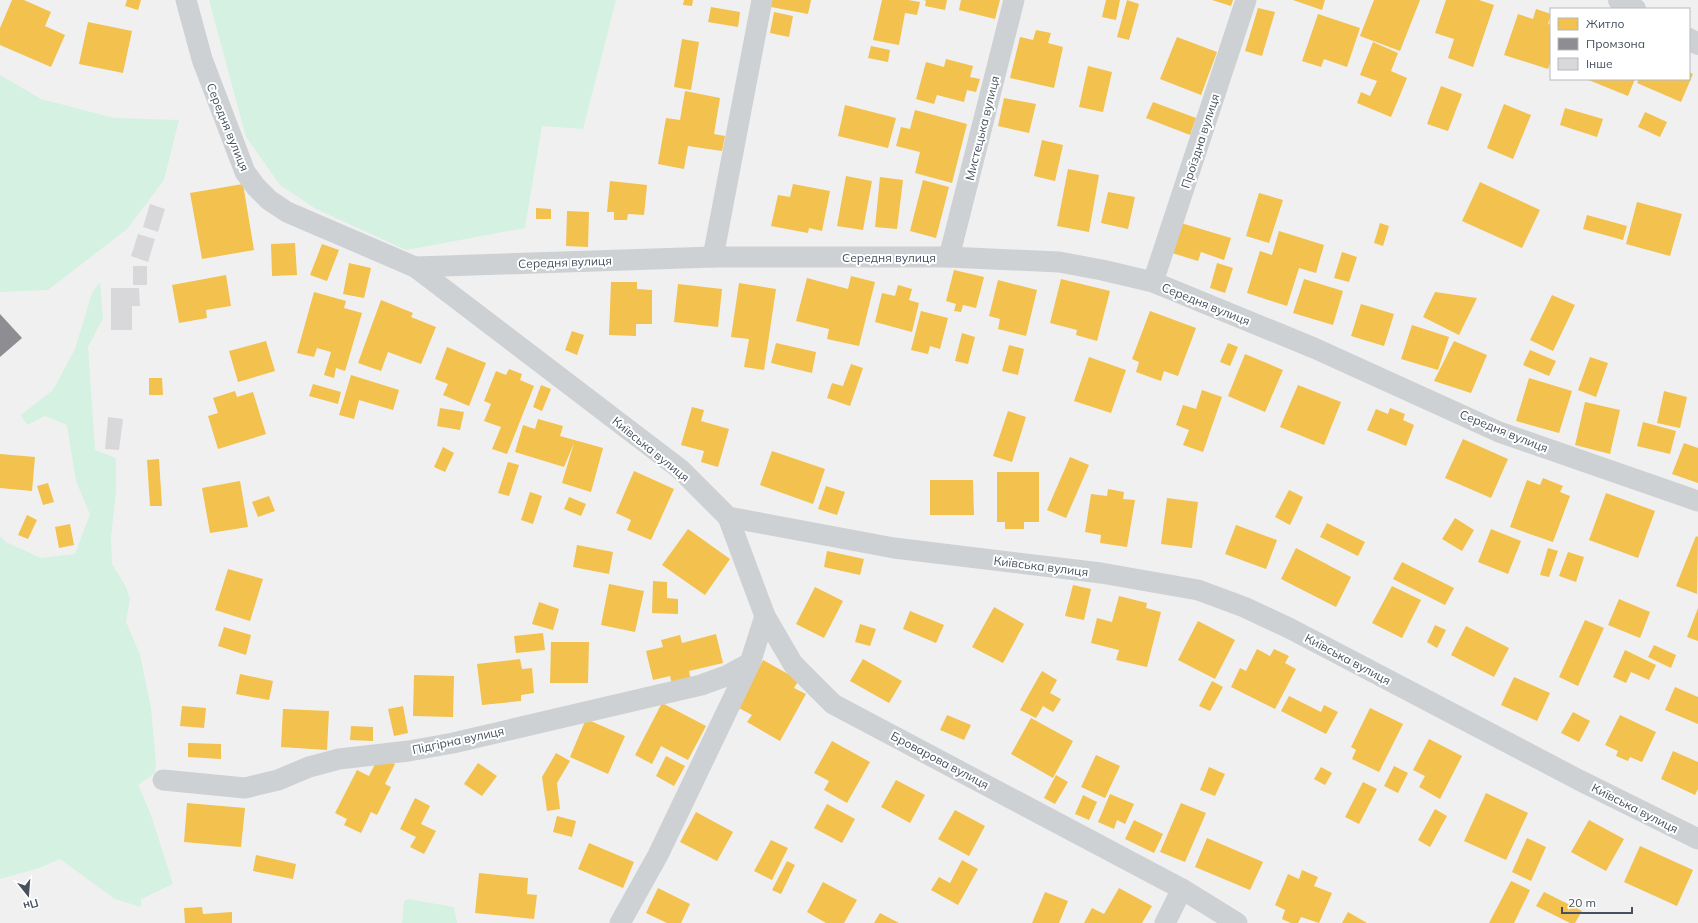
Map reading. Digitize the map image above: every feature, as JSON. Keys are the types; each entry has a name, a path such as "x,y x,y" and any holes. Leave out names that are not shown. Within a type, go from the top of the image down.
{"street":[{"name":"Середня вулиця","path":"186,0 204,66 245,172 256,187 269,200 287,212 415,267 713,257 949,257 1059,262 1152,282 1314,348 1499,432 1698,502"},
{"path":"713,257 762,0"},
{"name":"Мистецька вулиця","path":"949,257 1014,0"},
{"name":"Проїздна вулиця","path":"1152,282 1246,0"},
{"path":"1619,0 1633,8"},
{"name":"Київська вулиця","path":"415,267 680,469 728,517 894,548 1101,573 1198,590 1244,607 1289,628 1579,780 1698,839"},
{"name":"Броварова вулиця","path":"728,517 765,616 793,664 833,704 1182,889 1237,923"},
{"path":"620,923 658,855 750,663 765,616"},
{"name":"Підгірна вулиця","path":"163,780 245,788 278,780 309,767 339,759 409,751 453,743 666,695 713,681 750,663"},
{"path":"1165,923 1182,889"}],"green space":[{"path":"209,0 616,0 583,129 542,126 525,228 406,250 316,209 280,185 246,137"},
{"path":"0,75 41,99 114,118 179,120 164,180 127,229 48,290 0,292"},
{"path":"100,282 103,318 88,347 95,450 116,458 116,491 111,538 112,564 126,587 130,599 126,622 140,655 151,708 156,763 155,773 138,785 151,815 173,884 141,899 141,907 115,899 60,859 39,868 0,879 0,536 6,542 41,558 75,554 90,514 76,481 67,425 45,416 27,425 21,415 53,390 75,349 92,293"},
{"path":"408,899 454,907 457,923 402,923 404,901"}],"building: Житло":[{"path":"12,0 24,0 51,12 45,26 65,35 51,67 0,45 0,28"},
{"path":"127,0 141,0 138,10 125,6"},
{"path":"684,0 693,0 692,6 683,5"},
{"path":"772,0 811,0 808,14 771,7"},
{"path":"882,0 908,0 920,2 917,15 905,13 899,45 873,40"},
{"path":"924,0 947,0 945,10 925,6 926,1"},
{"path":"961,0 1000,0 995,19 959,10"},
{"path":"1106,0 1120,0 1116,20 1102,17"},
{"path":"1127,0 1139,4 1129,40 1117,37"},
{"path":"1212,0 1233,0 1231,6"},
{"path":"1293,0 1325,0 1322,10"},
{"path":"1374,0 1420,0 1400,51 1360,36"},
{"path":"1446,0 1479,0 1494,5 1473,67 1448,58 1454,39 1435,33"},
{"path":"711,7 740,12 738,27 708,22"},
{"path":"1258,8 1275,12 1262,56 1245,51"},
{"path":"1536,9 1550,14 1548,24 1550,25 1550,62 1548,69 1504,55 1518,14 1533,19"},
{"path":"774,12 793,16 789,37 770,33"},
{"path":"1318,14 1360,28 1347,67 1324,59 1321,67 1302,61"},
{"path":"88,22 132,31 123,73 79,64"},
{"path":"1036,30 1051,33 1048,43 1063,47 1054,88 1010,78 1020,37 1033,40"},
{"path":"1177,37 1217,52 1201,95 1160,79"},
{"path":"682,39 699,42 691,90 674,87"},
{"path":"1373,42 1398,53 1391,71 1407,78 1391,117 1357,103 1361,92 1370,96 1377,81 1360,75"},
{"path":"871,46 890,50 888,62 868,58"},
{"path":"946,59 973,66 970,77 980,79 976,92 967,90 964,102 937,95 934,104 916,99 926,62 944,67"},
{"path":"1088,66 1112,72 1103,112 1079,107"},
{"path":"1690,72 1693,74 1681,102 1637,83 1638,80 1690,80"},
{"path":"1588,80 1635,80 1628,96"},
{"path":"1441,86 1462,94 1448,131 1427,124"},
{"path":"685,91 720,98 714,134 725,136 722,151 688,146 684,169 658,164 666,118 680,120"},
{"path":"1004,98 1036,104 1029,133 998,126"},
{"path":"1153,102 1196,118 1190,135 1146,118"},
{"path":"1504,104 1531,115 1513,159 1487,148"},
{"path":"845,105 896,118 888,148 838,136"},
{"path":"1565,108 1603,119 1597,137 1560,125"},
{"path":"915,110 967,124 952,183 915,173 920,152 896,146 901,127 910,129"},
{"path":"1645,112 1667,122 1660,137 1638,127"},
{"path":"1042,140 1063,145 1055,181 1034,176"},
{"path":"1068,169 1099,175 1089,232 1057,226"},
{"path":"846,176 872,181 863,230 837,226"},
{"path":"880,177 903,180 897,229 875,227"},
{"path":"923,180 949,187 936,238 910,231"},
{"path":"610,181 647,185 644,215 628,214 627,220 614,220 614,212 607,212"},
{"path":"1480,182 1540,210 1522,248 1462,221"},
{"path":"243,184 254,250 202,259 190,193"},
{"path":"793,184 830,191 822,231 809,228 808,233 771,226 778,195 790,197"},
{"path":"1108,192 1135,197 1128,229 1101,223"},
{"path":"1259,193 1283,200 1269,243 1246,236"},
{"path":"1637,202 1682,214 1670,256 1626,244"},
{"path":"536,208 551,209 551,219 536,219"},
{"path":"567,211 589,212 588,247 566,246"},
{"path":"1587,215 1627,226 1623,240 1583,229"},
{"path":"1181,223 1231,238 1224,260 1201,252 1198,261 1172,253"},
{"path":"1380,223 1389,226 1383,246 1374,243"},
{"path":"1279,231 1324,245 1316,273 1299,268 1287,306 1247,293 1260,251 1272,255"},
{"path":"295,243 297,275 272,276 271,244"},
{"path":"322,244 339,250 327,281 310,275"},
{"path":"1342,252 1357,257 1349,282 1334,278"},
{"path":"349,263 371,268 364,298 343,294"},
{"path":"1217,263 1233,268 1225,293 1210,288"},
{"path":"954,270 984,277 976,308 963,305 961,312 954,311 956,304 946,301"},
{"path":"226,275 231,306 206,310 207,318 179,323 172,285"},
{"path":"851,276 875,282 859,346 827,339 829,329 796,321 807,278 848,289"},
{"path":"1061,279 1110,291 1097,341 1076,335 1077,330 1050,323"},
{"path":"1304,279 1343,291 1333,325 1293,313"},
{"path":"998,280 1037,290 1026,336 998,329 1000,319 989,316"},
{"path":"611,282 637,282 637,289 652,290 652,324 636,324 636,336 609,335"},
{"path":"739,283 776,289 764,370 744,367 749,339 731,337"},
{"path":"678,284 722,289 718,327 674,322"},
{"path":"898,285 912,289 909,300 919,303 912,332 875,322 882,293 895,296"},
{"path":"314,292 346,301 344,308 362,313 345,371 336,368 334,378 324,375 331,352 317,348 314,357 297,353"},
{"path":"1435,292 1477,298 1459,335 1423,317"},
{"path":"1552,295 1575,305 1553,351 1530,340"},
{"path":"381,300 413,313 411,317 436,327 421,364 388,352 381,371 358,363"},
{"path":"1361,304 1394,314 1384,346 1351,336"},
{"path":"921,311 948,318 940,349 930,346 928,354 911,350"},
{"path":"1150,311 1196,328 1178,376 1164,371 1161,381 1136,372 1139,362 1132,359"},
{"path":"1412,325 1449,337 1438,370 1401,359"},
{"path":"572,331 584,335 577,355 565,350"},
{"path":"962,333 975,337 968,364 955,361"},
{"path":"266,341 275,371 238,382 229,351"},
{"path":"1454,341 1487,355 1471,393 1434,381"},
{"path":"776,343 816,352 812,373 771,363"},
{"path":"1228,343 1238,347 1230,366 1220,362"},
{"path":"1009,345 1024,349 1018,375 1002,371"},
{"path":"447,347 486,363 469,406 443,395 448,384 435,379"},
{"path":"1530,350 1556,361 1549,376 1523,365"},
{"path":"1245,354 1283,370 1265,412 1228,396"},
{"path":"1089,357 1126,370 1111,413 1074,401"},
{"path":"1590,357 1608,363 1596,397 1578,390"},
{"path":"851,364 863,368 850,406 827,398 832,383 843,386"},
{"path":"509,369 522,374 520,380 534,386 507,454 492,449 501,427 484,421 491,404 484,401 496,371 506,375"},
{"path":"351,375 399,390 393,410 359,400 354,419 339,415"},
{"path":"149,378 162,378 163,395 149,395"},
{"path":"1529,378 1572,391 1559,433 1516,421"},
{"path":"313,384 341,392 338,404 309,396"},
{"path":"541,385 551,389 542,411 533,407"},
{"path":"1298,385 1341,402 1324,445 1280,427"},
{"path":"1202,390 1222,397 1203,452 1183,445 1189,430 1176,425 1183,405 1196,409"},
{"path":"235,391 237,397 253,392 266,434 218,449 208,416 218,413 213,398"},
{"path":"1664,391 1687,397 1680,428 1657,423"},
{"path":"1585,402 1620,410 1610,454 1575,445"},
{"path":"692,407 704,410 701,421 729,429 718,467 701,462 704,451 681,445"},
{"path":"440,408 464,412 460,430 437,426"},
{"path":"1390,408 1405,414 1403,420 1414,425 1406,446 1367,430 1376,409 1388,414"},
{"path":"1008,411 1026,417 1012,462 993,456"},
{"path":"538,419 563,426 560,436 603,448 591,492 562,483 574,443 564,467 515,452 523,425 535,429"},
{"path":"1643,422 1676,431 1670,454 1637,446"},
{"path":"1463,439 1508,459 1491,498 1445,478"},
{"path":"1684,443 1698,448 1698,483 1672,474"},
{"path":"443,447 454,453 445,472 434,467"},
{"path":"772,451 825,469 813,504 760,485"},
{"path":"0,454 35,457 32,491 0,488"},
{"path":"1070,457 1089,465 1066,518 1047,510"},
{"path":"159,459 162,506 150,506 147,460"},
{"path":"508,462 519,465 509,496 498,493"},
{"path":"634,471 674,489 651,540 627,530 631,520 616,513"},
{"path":"997,472 1039,472 1039,522 1024,522 1024,529 1005,529 1005,522 997,522"},
{"path":"1543,478 1563,486 1560,492 1570,496 1553,542 1510,527 1527,480 1540,485"},
{"path":"930,480 973,480 974,515 930,515"},
{"path":"240,481 248,527 210,533 202,488"},
{"path":"48,483 54,502 43,505 37,486"},
{"path":"826,486 845,492 837,515 818,509"},
{"path":"1108,489 1124,492 1123,499 1135,500 1127,547 1100,543 1101,535 1085,532 1091,494 1107,496"},
{"path":"1289,490 1303,497 1290,525 1275,517"},
{"path":"530,492 542,496 533,524 521,520"},
{"path":"1606,493 1655,511 1638,558 1589,540"},
{"path":"269,496 275,511 258,517 252,502"},
{"path":"569,497 586,504 581,516 564,509"},
{"path":"1167,498 1198,502 1192,548 1161,544"},
{"path":"27,515 37,520 28,539 18,535"},
{"path":"1455,518 1474,530 1462,551 1442,539"},
{"path":"1327,523 1365,542 1358,556 1320,537"},
{"path":"70,524 74,545 59,548 55,527"},
{"path":"1236,525 1277,540 1266,569 1225,554"},
{"path":"688,529 730,559 705,595 662,565"},
{"path":"1491,529 1521,541 1508,574 1478,562"},
{"path":"1696,536 1698,537 1697,594 1676,586"},
{"path":"577,545 613,552 609,574 573,567"},
{"path":"1296,548 1351,577 1336,607 1281,579"},
{"path":"1548,548 1558,551 1549,577 1540,575"},
{"path":"827,551 864,559 860,575 824,567"},
{"path":"1568,552 1584,557 1576,582 1559,576"},
{"path":"1402,562 1454,588 1445,605 1393,579"},
{"path":"228,569 263,579 250,621 215,610"},
{"path":"653,581 667,582 667,598 678,599 678,614 652,613"},
{"path":"609,584 644,591 635,632 601,625"},
{"path":"1073,585 1091,589 1084,620 1065,616"},
{"path":"1392,586 1421,600 1402,638 1372,623"},
{"path":"815,587 843,601 824,638 796,624"},
{"path":"1119,596 1147,603 1146,608 1161,612 1147,667 1116,660 1119,650 1091,643 1097,618 1112,622"},
{"path":"1619,599 1650,612 1640,638 1608,625"},
{"path":"539,602 559,609 553,630 532,624"},
{"path":"994,607 1024,624 1003,663 972,647"},
{"path":"1698,608 1698,641 1687,637"},
{"path":"910,611 944,625 936,643 903,629"},
{"path":"1585,620 1604,628 1578,686 1559,677"},
{"path":"1198,621 1235,640 1215,679 1178,660"},
{"path":"860,624 876,629 870,646 855,642"},
{"path":"1435,625 1446,630 1437,648 1427,642"},
{"path":"1466,626 1509,648 1494,677 1451,655"},
{"path":"224,627 251,635 246,655 218,646"},
{"path":"543,633 545,650 516,653 514,636"},
{"path":"716,634 723,663 689,671 691,681 672,685 670,676 653,680 646,651 663,647 661,640 680,635 682,643"},
{"path":"551,642 589,642 588,683 550,683"},
{"path":"1654,645 1676,655 1671,668 1648,657"},
{"path":"1257,649 1270,656 1274,649 1289,656 1285,663 1296,669 1275,709 1231,687 1240,668 1246,671"},
{"path":"1625,650 1656,665 1649,680 1631,672 1626,683 1613,677"},
{"path":"520,659 522,669 532,668 534,693 521,695 521,701 482,705 477,664"},
{"path":"863,659 902,681 889,703 850,681"},
{"path":"763,660 799,680 794,688 806,694 780,741 747,722 752,715 737,707"},
{"path":"1042,671 1057,680 1050,693 1061,699 1053,712 1043,706 1036,718 1020,710"},
{"path":"240,674 273,681 269,700 236,694"},
{"path":"414,675 454,676 453,717 413,716"},
{"path":"1514,677 1550,693 1537,721 1501,705"},
{"path":"1212,681 1223,687 1210,711 1199,706"},
{"path":"1675,687 1698,697 1698,724 1665,710"},
{"path":"1289,696 1321,712 1324,705 1338,712 1326,734 1281,711"},
{"path":"662,703 706,726 688,760 661,746 652,764 635,755"},
{"path":"182,706 206,708 204,728 180,726"},
{"path":"403,706 408,733 394,736 388,709"},
{"path":"1370,708 1403,724 1379,772 1352,759 1356,750 1351,747"},
{"path":"283,709 329,711 327,750 281,747"},
{"path":"1573,712 1590,721 1579,742 1561,733"},
{"path":"947,715 971,725 964,740 940,730"},
{"path":"1620,715 1656,732 1642,762 1630,757 1628,761 1616,756 1618,751 1605,745"},
{"path":"1031,718 1073,741 1053,778 1011,754"},
{"path":"586,719 625,736 608,774 570,757"},
{"path":"351,726 373,727 373,741 350,740"},
{"path":"1429,739 1462,756 1440,799 1419,787 1425,776 1413,770"},
{"path":"832,741 870,762 847,803 824,790 829,781 814,773"},
{"path":"188,743 221,744 221,759 188,757"},
{"path":"1673,751 1698,762 1698,789 1695,795 1661,779"},
{"path":"556,753 570,761 557,783 560,809 547,811 542,777"},
{"path":"1096,755 1120,766 1105,798 1081,787"},
{"path":"379,756 395,764 385,784 391,787 377,815 371,812 361,833 344,825 347,819 335,813 357,770 369,776"},
{"path":"666,756 685,766 674,786 656,776"},
{"path":"478,763 497,776 482,796 464,784"},
{"path":"1394,766 1408,773 1398,793 1384,786"},
{"path":"1209,767 1225,774 1215,796 1200,790"},
{"path":"1321,767 1332,773 1325,785 1314,779"},
{"path":"1056,775 1068,782 1055,804 1044,798"},
{"path":"896,780 925,795 910,823 881,807"},
{"path":"1363,782 1377,789 1359,824 1345,817"},
{"path":"1486,793 1528,813 1506,860 1464,841"},
{"path":"1110,794 1134,804 1125,824 1117,820 1114,829 1098,822"},
{"path":"1083,795 1097,802 1089,820 1075,814"},
{"path":"415,798 430,806 421,824 436,831 424,854 410,847 416,837 400,829"},
{"path":"187,803 245,808 241,847 184,842"},
{"path":"1181,803 1206,813 1185,862 1160,852"},
{"path":"827,804 855,819 842,843 814,828"},
{"path":"1435,809 1447,816 1430,847 1418,840"},
{"path":"955,810 985,826 969,856 938,839"},
{"path":"696,812 733,832 717,861 680,842"},
{"path":"557,816 576,821 572,837 553,832"},
{"path":"1134,820 1163,834 1154,853 1125,839"},
{"path":"1589,820 1624,839 1606,871 1571,852"},
{"path":"1207,838 1263,862 1250,890 1195,867"},
{"path":"1527,838 1546,847 1531,881 1512,872"},
{"path":"771,840 788,848 772,880 754,871"},
{"path":"589,843 634,862 623,888 578,869"},
{"path":"1640,846 1693,870 1677,906 1624,882"},
{"path":"256,855 296,864 293,879 253,871"},
{"path":"962,860 978,869 958,905 931,890 939,877 950,883"},
{"path":"787,861 795,865 781,894 772,890"},
{"path":"1302,870 1318,877 1314,886 1332,893 1319,923 1301,917 1298,923 1291,923 1282,919 1285,910 1275,905 1288,874 1299,879"},
{"path":"479,873 528,878 527,894 537,895 534,919 475,913"},
{"path":"1511,881 1530,890 1514,923 1489,923"},
{"path":"823,882 857,900 844,923 826,923 807,912"},
{"path":"658,888 690,904 681,923 667,923 646,913"},
{"path":"1119,888 1152,906 1142,923 1084,923 1092,908 1104,914"},
{"path":"1045,892 1068,901 1059,923 1032,923"},
{"path":"1544,892 1582,911 1575,923 1570,923 1536,906"},
{"path":"202,907 203,914 232,912 232,923 185,923 184,908"},
{"path":"1348,912 1367,923 1342,923"},
{"path":"880,913 899,923 874,923"}],"building: Промзона":[{"path":"0,314 22,338 0,357"}],"building: Інше":[{"path":"150,204 165,209 158,232 143,227"},
{"path":"138,234 155,239 148,262 131,256"},
{"path":"133,266 147,266 147,285 133,285"},
{"path":"111,288 139,288 140,306 132,306 132,330 111,330"},
{"path":"108,417 123,419 119,450 105,449"}]}
